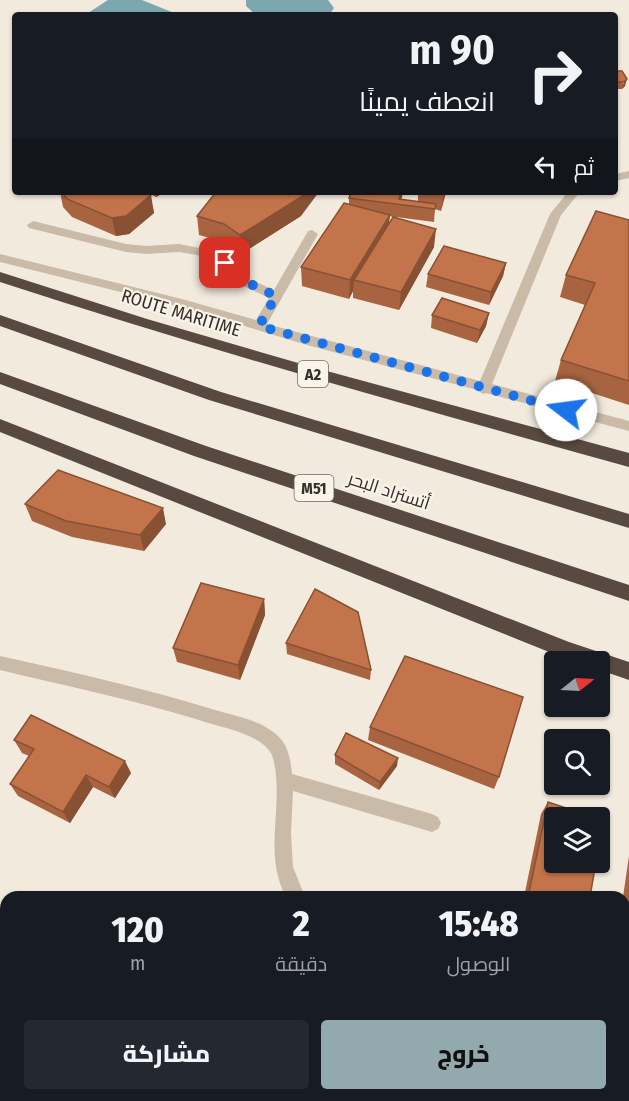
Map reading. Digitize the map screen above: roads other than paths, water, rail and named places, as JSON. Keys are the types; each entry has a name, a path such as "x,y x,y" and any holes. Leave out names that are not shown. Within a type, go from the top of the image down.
{"highway":[{"name":"ROUTE MARITIME","path":"0,277 142,323 312,373 629,460"},
{"path":"0,320 248,406 629,521"},
{"name":"أتستراد البحر","path":"0,378 200,451 629,593"},
{"path":"0,425 566,650 629,671"}],"street":[{"path":"483,388 556,214 572,195"},
{"path":"33,225 126,248 146,250 179,248 200,252 225,263 242,280 276,296"},
{"path":"259,326 312,234"},
{"path":"0,258 182,303 483,388 629,426"},
{"path":"0,663 186,708 257,731 272,741 282,757 285,780 285,879 292,891"},
{"path":"285,780 432,823"}],"water":[{"path":"108,0 142,0 172,12 90,12"},
{"path":"246,0 328,0 334,8 331,12 253,12 246,6"}]}
